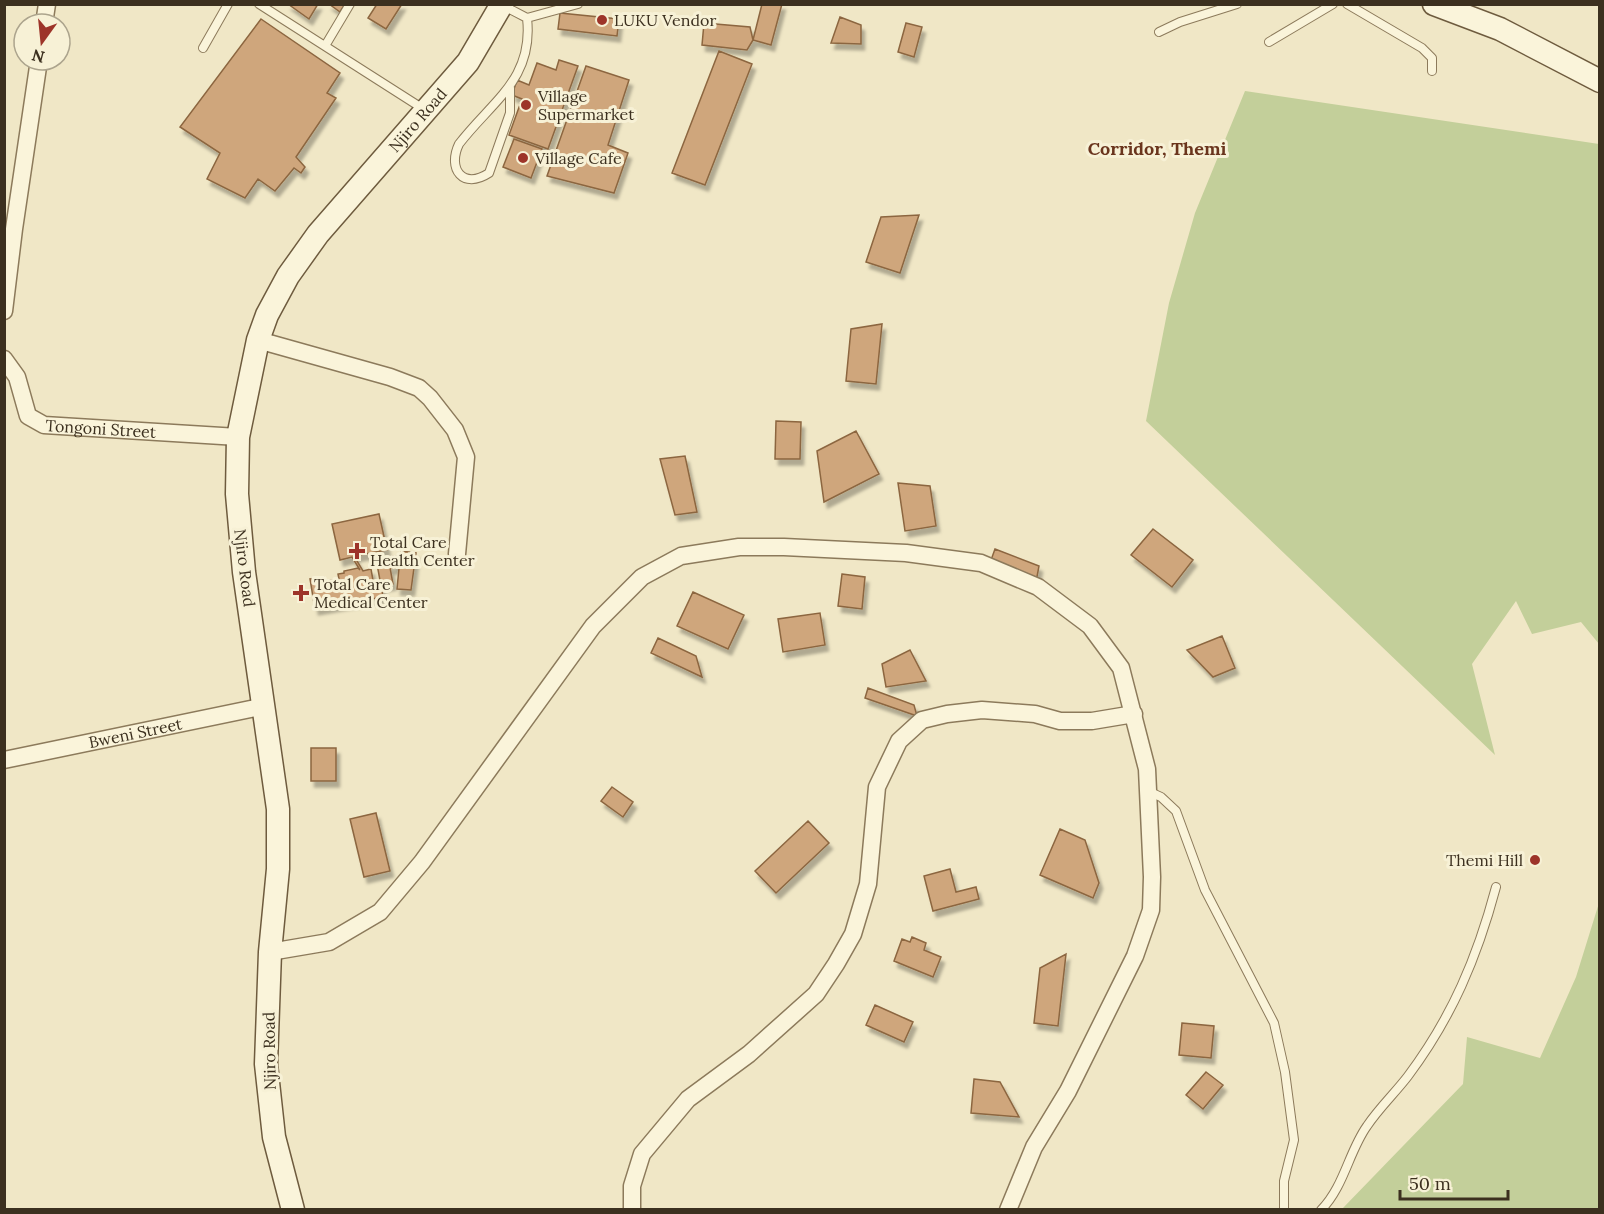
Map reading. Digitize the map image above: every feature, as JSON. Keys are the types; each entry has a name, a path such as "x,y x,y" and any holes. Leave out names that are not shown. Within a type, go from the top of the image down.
{"street":[{"path":"1434,4 1500,29 1599,81"},
{"name":"Njiro Road","path":"293,1209 274,1137 266,1064 270,952 278,869 278,809 244,572 237,494 238,437 258,340 267,315 283,286 318,234 468,62 502,5"},
{"path":"4,311 37,72"},
{"path":"258,340 390,376 419,388 430,398 455,430 466,458 457,554"},
{"name":"Tongoni Street","path":"4,359 17,377 28,416 44,425 238,437"},
{"path":"270,952 329,942 380,912 422,862 593,626 642,577 681,556 739,547 784,547 906,554 981,563 1038,587 1090,626 1121,668 1147,769 1152,877 1150,910 1135,956 1068,1091 1034,1147 1008,1209"},
{"name":"Bweni Street","path":"4,760 265,706"},
{"path":"632,1209 632,1186 642,1154 688,1100 749,1054 816,994 836,964 853,934 868,884 878,787 899,741 922,720 947,714 982,710 1035,714 1060,722 1092,721 1134,714"}],"lane":[{"path":"203,48 228,4"},
{"path":"259,4 425,111"},
{"path":"325,46 350,4"},
{"path":"502,5 527,18 578,4"},
{"path":"1159,32 1180,22 1237,4"},
{"path":"1269,42 1333,4"},
{"path":"1347,4 1422,48 1432,58 1432,71"},
{"path":"510,88 510,113 489,173 481,179 471,180 459,174 454,165 454,153 459,144 510,88 526,51 527,18"},
{"path":"1148,790 1161,797 1176,810 1205,890 1274,1023 1285,1072 1294,1140 1284,1181 1284,1209"},
{"path":"1321,1209 1335,1189 1366,1127 1408,1076 1461,992 1475,959 1496,887"}],"green space":[{"path":"1245,91 1599,144 1599,644 1581,622 1532,634 1516,601 1472,664 1495,755 1146,421 1169,303 1195,213"},
{"path":"1599,903 1599,1209 1342,1209 1463,1084 1467,1037 1540,1058 1576,977"}],"building":[{"path":"288,4 318,4 309,19"},
{"path":"329,4 345,4 340,12"},
{"path":"377,4 402,4 386,29 368,18"},
{"path":"762,4 782,4 771,45 753,40"},
{"path":"560,13 619,19 617,36 558,29"},
{"path":"840,17 861,25 861,44 831,43"},
{"path":"261,19 340,73 327,93 336,98 296,157 305,167 301,173 294,168 275,191 258,179 245,198 207,179 220,153 180,127"},
{"path":"704,23 750,27 753,40 747,50 702,45"},
{"path":"906,23 922,27 914,57 898,52"},
{"path":"719,51 752,64 705,185 672,173"},
{"path":"559,60 578,66 548,149 509,135 522,99 512,95 517,80 529,85 537,63 556,70"},
{"path":"586,66 629,80 608,145 628,153 614,193 547,176"},
{"name":"Village Cafe","path":"514,139 542,149 531,178 503,167"},
{"path":"919,215 900,273 866,262 881,217"},
{"path":"882,324 876,384 846,381 851,329"},
{"path":"776,421 801,422 800,459 775,459"},
{"path":"856,431 879,474 824,502 817,451"},
{"path":"685,456 697,512 675,515 660,459"},
{"path":"898,483 930,486 936,526 905,531"},
{"path":"379,514 387,550 354,556 363,571 371,569 374,586 381,584 383,597 315,609 310,579 324,577 325,581 339,579 338,574 344,571 358,568 360,570 352,557 340,560 332,524"},
{"path":"1153,529 1193,560 1172,587 1131,555"},
{"path":"995,549 1039,566 1036,582 991,560"},
{"path":"401,551 416,553 411,590 397,589 399,568 391,568 393,556 401,556"},
{"path":"389,562 393,584 381,586 377,564"},
{"path":"842,574 865,577 862,609 838,606"},
{"path":"693,592 744,615 728,649 677,626"},
{"path":"820,613 825,645 783,652 778,619"},
{"path":"1222,636 1235,668 1213,677 1187,650"},
{"path":"658,638 696,656 702,677 651,653"},
{"path":"910,650 926,681 886,687 882,664"},
{"path":"868,688 914,705 917,716 865,698"},
{"path":"311,748 336,748 336,781 311,781"},
{"path":"612,787 633,802 623,817 601,801"},
{"path":"376,813 390,871 364,877 350,819"},
{"path":"808,821 829,843 776,893 755,871"},
{"path":"1060,829 1085,840 1099,883 1093,898 1040,875"},
{"path":"950,869 956,892 976,887 979,899 933,911 924,876"},
{"path":"912,937 926,943 924,950 941,957 933,977 894,961 902,939 910,942"},
{"path":"1066,954 1058,1026 1034,1023 1040,968"},
{"path":"875,1005 913,1022 904,1042 866,1025"},
{"path":"1182,1023 1214,1026 1211,1058 1179,1055"},
{"path":"1206,1072 1223,1085 1203,1109 1186,1095"},
{"path":"974,1079 1000,1082 1019,1117 971,1113"}],"place":[{"name":"LUKU Vendor","path":"602,20"},
{"name":"Village Supermarket","path":"526,105"},
{"name":"Village Cafe","path":"523,158"},
{"name":"Total Care Health Center","path":"357,551"},
{"name":"Total Care Medical Center","path":"301,593"},
{"name":"Themi Hill","path":"1535,860"}],"district":[{"name":"Corridor, Themi","path":"1157,148"}]}
